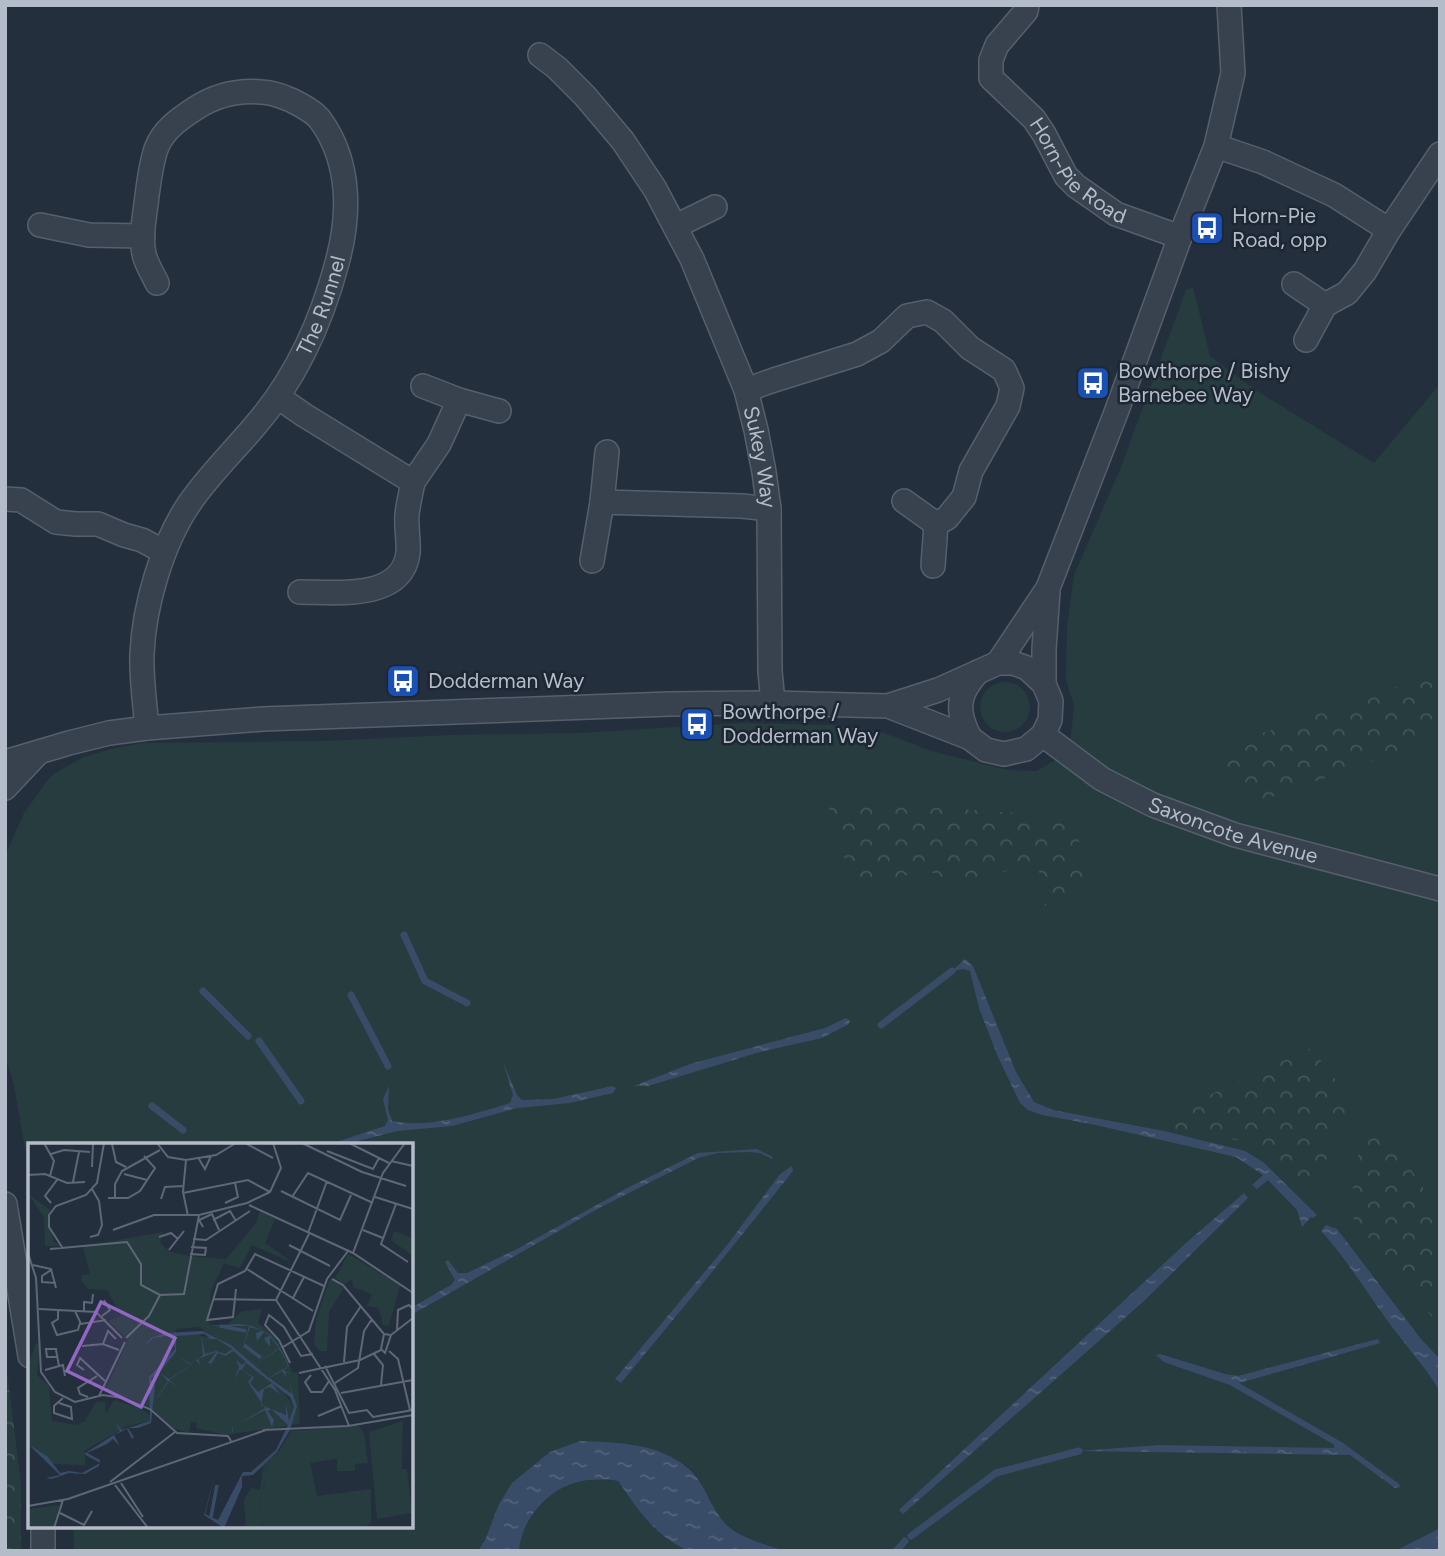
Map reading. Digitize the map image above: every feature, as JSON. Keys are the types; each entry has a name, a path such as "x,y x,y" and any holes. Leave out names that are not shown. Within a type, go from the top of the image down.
{"street":[{"name":"Horn-Pie Road","path":"1027,5 1026,11 997,45 984,81 1034,119 1066,176 1076,186 1116,214 1180,237"},
{"path":"970,738 962,722 960,705 967,683 989,666 1048,588 1216,146 1233,72 1229,5"},
{"name":"Sukey Way","path":"540,55 557,68 623,141 655,189 676,226 746,390 756,430 769,509 772,703"},
{"name":"The Runnel","path":"148,728 142,655 146,614 164,552 187,506 278,397 309,344 328,297 341,250 346,211 342,167 333,142 320,119 301,105 274,93 247,90 202,104 167,130 156,149 148,185 143,236 144,256 157,283"},
{"path":"1216,146 1263,162 1334,195 1389,230"},
{"path":"1306,340 1325,305 1347,293 1366,271 1389,230 1440,154"},
{"path":"676,226 715,207"},
{"path":"40,225 89,235 143,236"},
{"path":"1294,284 1325,305"},
{"path":"746,390 857,355 881,341 907,316 927,312 943,321 970,348 1004,370 1013,388 1008,406 971,471 964,497 947,518 936,524"},
{"path":"423,386 499,411"},
{"path":"278,397 413,482"},
{"path":"300,592 344,593 380,588 399,575 408,555 407,514 413,482 439,444 459,400"},
{"path":"592,561 607,452"},
{"path":"5,499 21,500 56,522 98,524 142,540 164,552"},
{"path":"904,501 936,524"},
{"path":"602,502 769,509"},
{"path":"933,566 936,524"},
{"path":"888,706 970,738 986,750 1004,754 1026,749 1043,735 1050,720 1051,701 1044,684 1048,588"},
{"path":"5,762 109,733 289,718 669,704 888,706 938,690 989,666 1013,663 1027,668 1044,684"},
{"name":"Saxoncote Avenue","path":"1043,735 1102,779 1153,805 1235,835 1440,889"},
{"path":"5,788 38,753"},
{"path":"5,1204 28,1344"},
{"path":"43,1528 43,1551"}],"green space":[{"path":"1193,287 1210,356 1257,391 1374,463 1440,384 1440,1528 1395,1551 786,1551 752,1539 728,1526 718,1515 699,1479 681,1462 628,1443 498,1506 478,1551 74,1551 73,1528 413,1528 413,1143 28,1143 28,1166 14,1086 5,1054 5,856 24,813 50,777 84,757 143,743 326,741 449,735 580,733 743,723 832,725 882,732 931,751 1008,770 1037,771 1058,758 1071,736 1074,706 1066,680 1067,626 1074,575 1121,467 1186,290"},
{"path":"1440,674 1440,737 1260,801 1238,793 1218,761 1239,739"},
{"path":"1005,682 1022,690 1030,707 1022,724 1005,732 988,724 980,707 988,690"},
{"path":"827,802 1055,816 1072,822 1083,852 1082,885 1045,906 1037,860 962,887 925,869 893,880 852,882"},
{"path":"1311,1048 1354,1103 1337,1129 1323,1169 1304,1197 1268,1157 1237,1140 1155,1125 1160,1118"},
{"path":"1369,1125 1408,1165 1440,1213 1440,1327 1349,1213 1359,1150"},
{"path":"5,1355 21,1484 21,1551 5,1551"},
{"path":"600,1479 618,1481 656,1529 688,1551 519,1551 525,1528 546,1499 566,1486"}],"water":[{"path":"965,959 973,966 1016,1072 1034,1102 1053,1110 1164,1131 1245,1151 1263,1162 1317,1215 1311,1217 1302,1227 1297,1210 1268,1180 1257,1189 1252,1185 1263,1175 1236,1157 1028,1110 1020,1103 998,1057 979,1008 970,971 952,971"},
{"path":"846,1018 850,1020 849,1024 822,1038 760,1052 648,1086 634,1086 690,1064 825,1028"},
{"path":"503,1062 517,1095 522,1100 553,1099 613,1086 616,1088 613,1093 570,1103 517,1108 452,1126 397,1131 351,1143 333,1143 385,1126 388,1120 383,1099 389,1086 388,1109 392,1121 406,1123 436,1122 467,1116 510,1103 513,1095"},
{"path":"757,1149 773,1157 772,1159 760,1153 748,1152 718,1153 698,1158 601,1207 413,1314 413,1307 455,1280 445,1262 448,1260 458,1273 467,1273 698,1153"},
{"path":"792,1166 793,1171 621,1383 615,1379 728,1244 780,1174"},
{"path":"1244,1193 1248,1198 1144,1301 903,1514 899,1510 1186,1243"},
{"path":"1326,1225 1337,1229 1421,1339 1440,1359 1440,1391 1321,1231"},
{"path":"1378,1339 1380,1343 1239,1383 1343,1443 1400,1487 1395,1488 1350,1455 1079,1451 1159,1445 1333,1448 1333,1444 1230,1385 1164,1362 1156,1355 1238,1376"},
{"path":"580,1441 637,1446 664,1453 694,1474 729,1527 752,1540 786,1551 688,1551 656,1529 618,1481 598,1480 567,1486 547,1499 525,1528 519,1551 478,1551 498,1506 512,1483 550,1452"},
{"path":"1440,1528 1440,1551 1395,1551"}],"waterway":[{"path":"404,935 425,981 467,1003"},
{"path":"881,1025 952,971"},
{"path":"203,991 248,1036"},
{"path":"351,995 388,1066"},
{"path":"259,1041 301,1101"},
{"path":"152,1106 183,1130"},
{"path":"911,1536 996,1473 1079,1451"},
{"path":"896,1551 905,1541"}],"place":[{"name":"Horn-Pie Road, opp","path":"1207,228"},
{"name":"Bowthorpe / Bishy Barnebee Way","path":"1093,383"},
{"name":"Dodderman Way","path":"403,681"},
{"name":"Bowthorpe / Dodderman Way","path":"697,724"}]}
